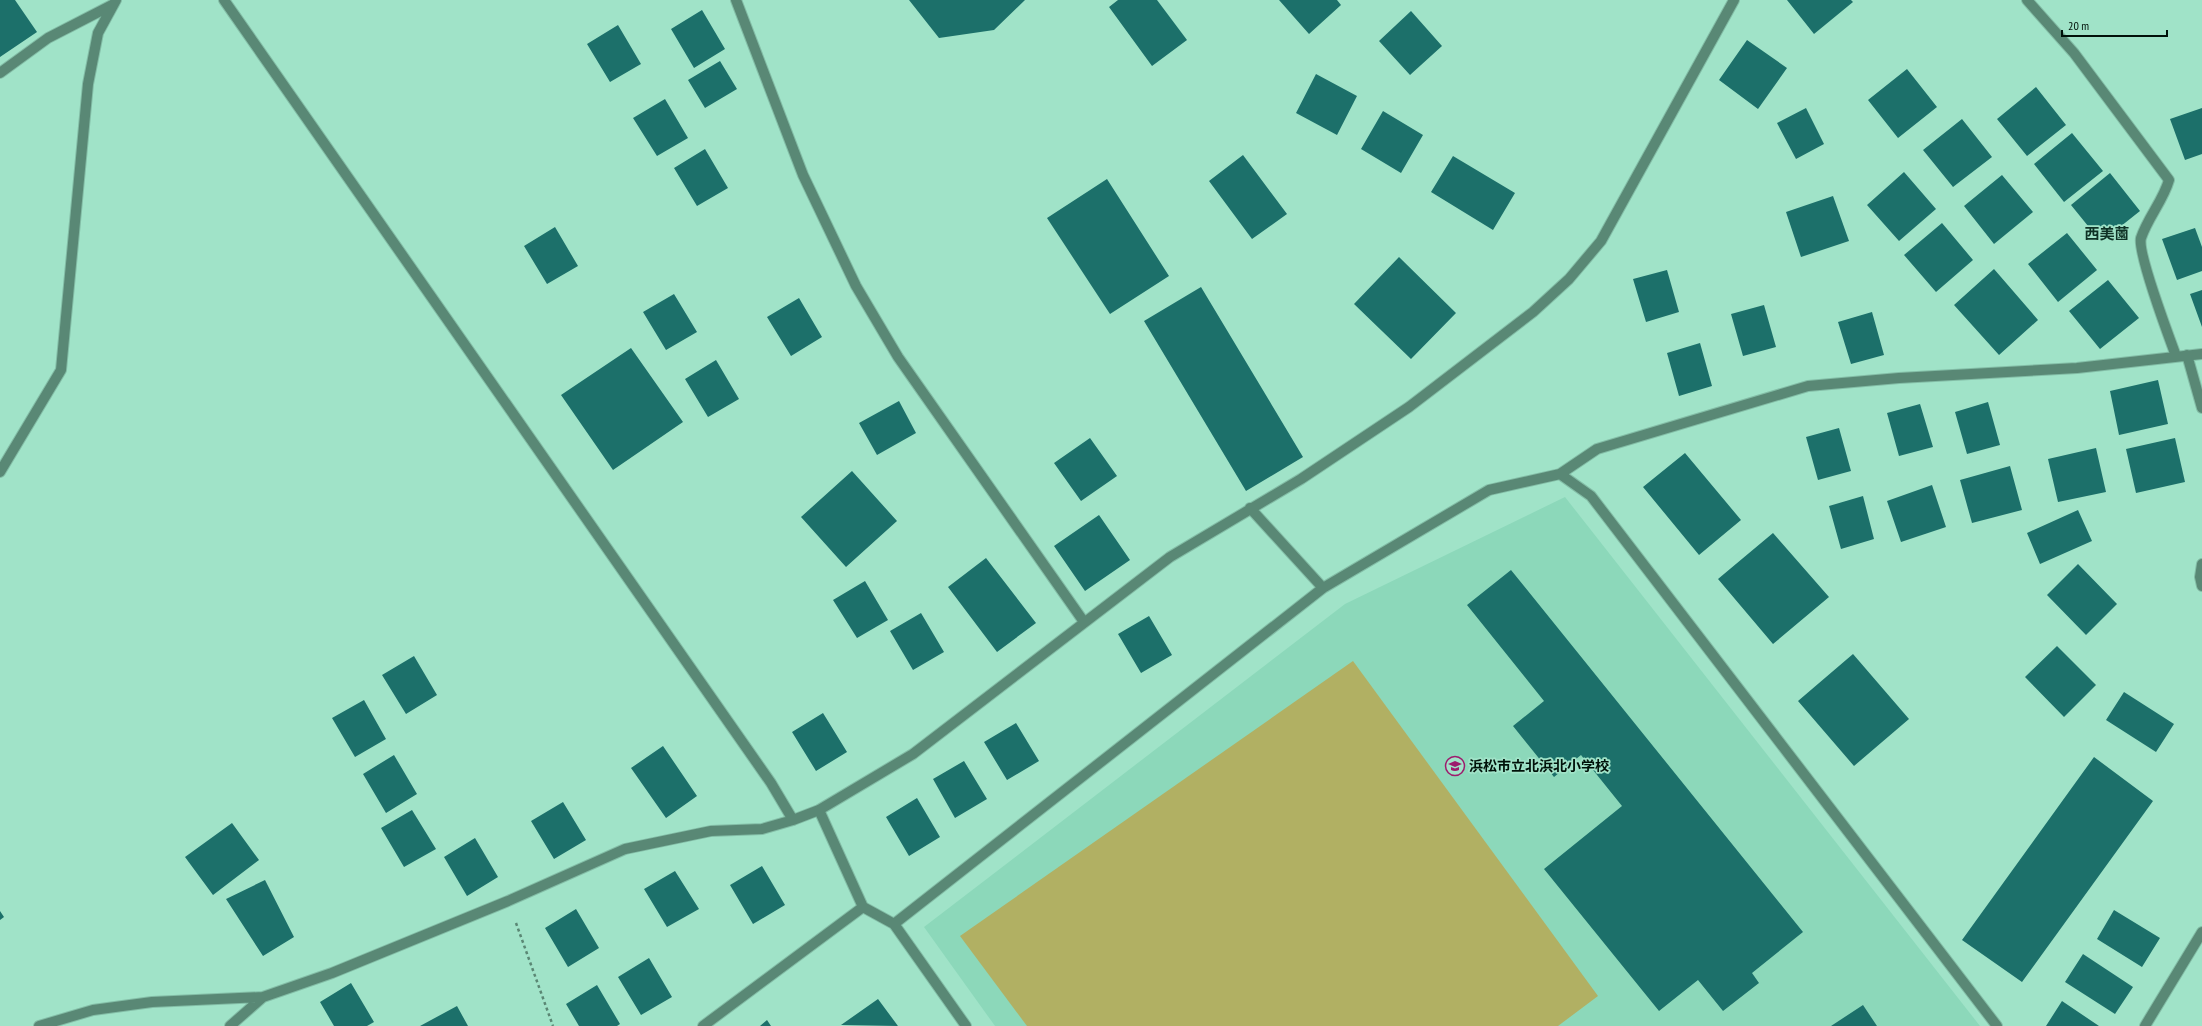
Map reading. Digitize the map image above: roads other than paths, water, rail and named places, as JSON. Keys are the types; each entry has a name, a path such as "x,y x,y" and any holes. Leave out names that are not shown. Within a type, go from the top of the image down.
{"street":[{"path":"224,0 766,777 793,820"},
{"path":"736,0 803,175 856,286 898,357 1084,622"},
{"path":"39,1026 92,1010 152,1002 263,997 332,973 508,901 625,849 711,832 762,829 793,820 819,810 912,754 1170,557 1301,479 1409,406 1533,312 1569,279 1601,241 1734,0"},
{"path":"2027,0 2074,53 2169,180 2166,192 2141,240 2145,264 2176,356"},
{"path":"0,73 48,38 115,2"},
{"path":"0,472 61,370 88,84 98,33 115,2"},
{"path":"894,924 1323,588 1490,490 1560,474 1597,449 1808,386 1900,378 2077,368 2202,354"},
{"path":"2187,355 2202,408"},
{"path":"1560,474 1591,496 1997,1026"},
{"path":"1250,508 1323,588"},
{"path":"2202,564 2200,577 2202,586"},
{"path":"819,810 863,907 894,924 966,1026"},
{"path":"703,1026 863,907"},
{"path":"2145,1026 2202,932"},
{"path":"230,1026 263,997"}],"place":[{"name":"浜松市立北浜北小学校","path":"1455,766"}],"district":[{"name":"西美薗","path":"2107,233"}]}
